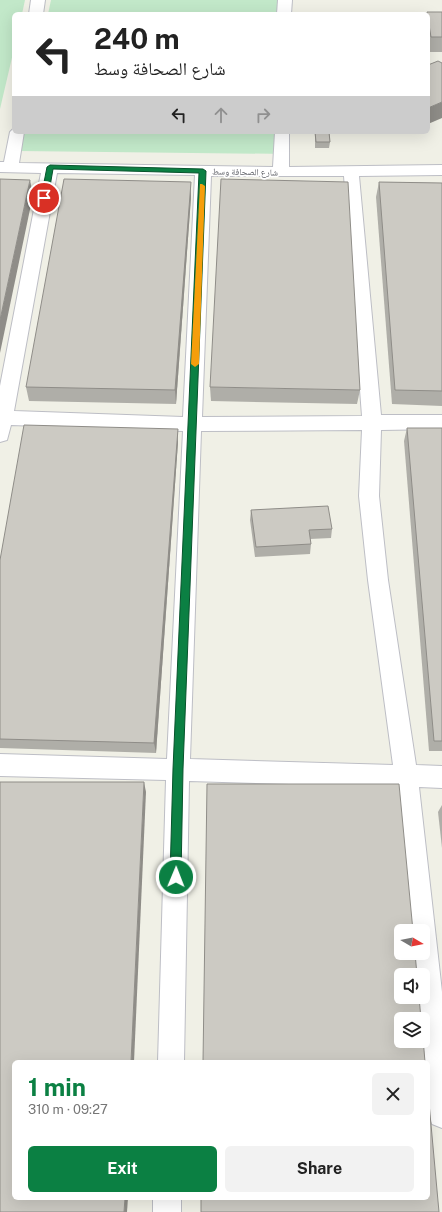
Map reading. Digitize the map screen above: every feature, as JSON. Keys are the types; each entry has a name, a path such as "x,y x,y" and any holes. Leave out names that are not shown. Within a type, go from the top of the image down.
{"street":[{"path":"36,12 38,0"},
{"path":"284,12 285,0"},
{"path":"5,167 16,134"},
{"path":"281,172 282,134"},
{"name":"شارع الصحافة وسط","path":"5,167 281,172 442,170"},
{"path":"50,167 1,424 372,424 442,422"},
{"path":"171,1060 178,769 203,171"},
{"path":"351,172 372,424 370,504 378,580 406,776 421,924"},
{"path":"0,765 442,777"},
{"path":"426,960 442,1114"},
{"path":"167,1200 167,1212"}],"green space":[{"path":"0,0 25,0 22,12 12,12 12,58 0,109"},
{"path":"51,0 284,0 285,12 48,12"},
{"path":"24,134 287,134 288,154 20,151"}],"building":[{"path":"430,12 442,12 442,37 431,37"},
{"path":"438,61 442,63 442,102 430,107 430,64"},
{"path":"315,134 329,134 330,142 316,142"},
{"path":"0,179 30,180 0,320"},
{"path":"64,179 191,182 175,390 26,387"},
{"path":"221,179 348,182 360,390 210,387"},
{"path":"379,182 442,183 442,391 395,390"},
{"path":"24,425 178,429 154,743 0,739 0,560"},
{"path":"407,428 442,428 442,741 434,741"},
{"path":"328,506 332,529 309,530 311,544 256,547 251,510"},
{"path":"0,782 144,782 131,1060 12,1060 12,1200 125,1200 124,1212 0,1212"},
{"path":"207,784 399,784 412,924 394,924 394,960 416,960 416,968 394,968 394,1004 420,1004 420,1012 394,1012 394,1048 424,1048 425,1060 203,1060"},
{"path":"430,1114 439,1212 201,1212 201,1200 430,1200"}],"slow traffic":[{"path":"195,364 202,186"}],"route":[{"path":"44,198 50,167 203,171 178,769 176,877"}]}
